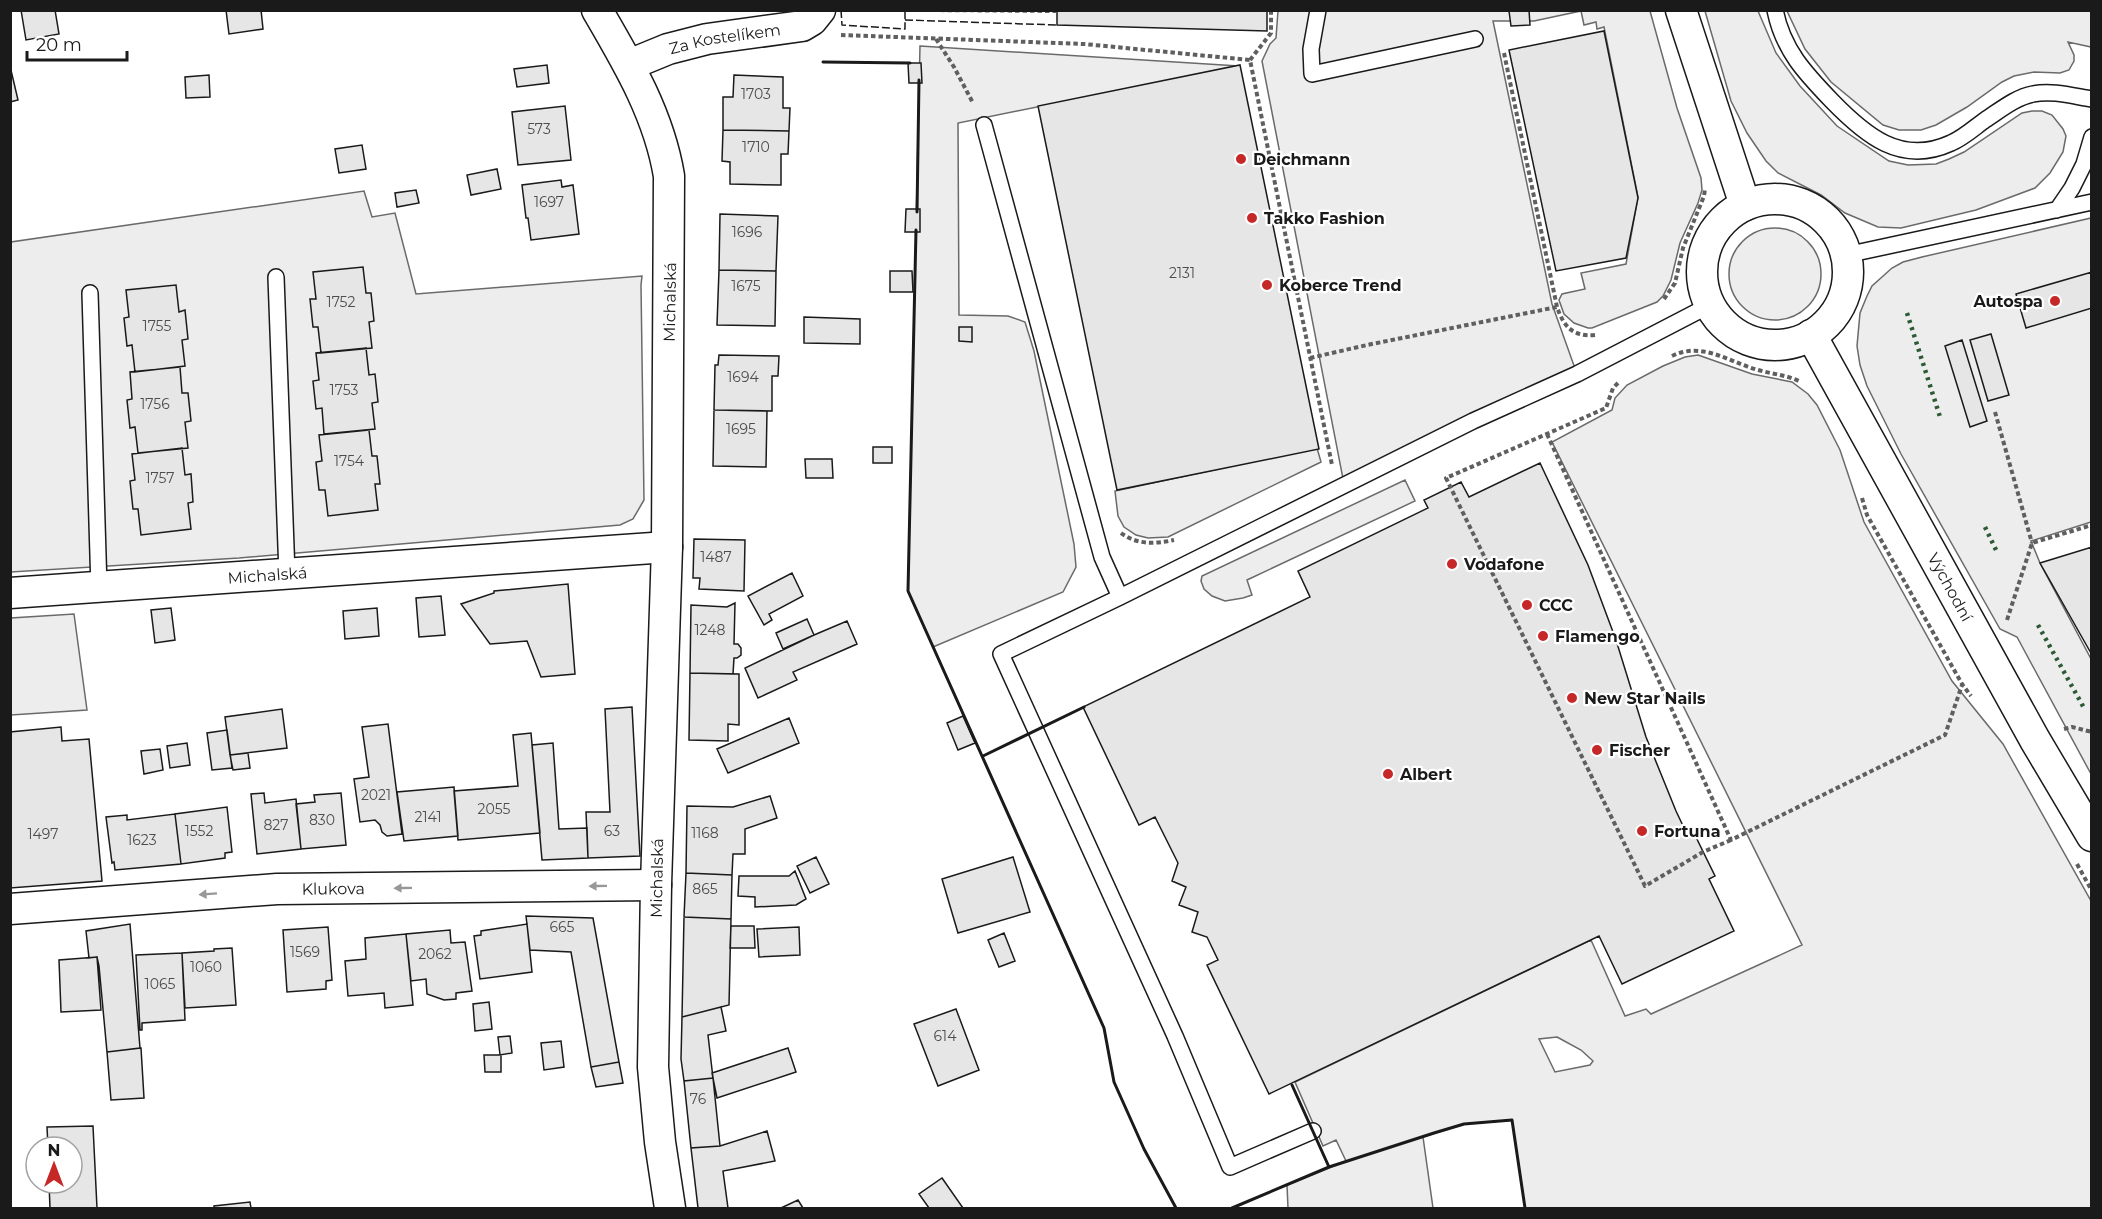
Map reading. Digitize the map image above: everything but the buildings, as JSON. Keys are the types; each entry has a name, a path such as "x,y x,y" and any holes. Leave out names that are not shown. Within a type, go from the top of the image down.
{"street":[{"name":"Michalská","path":"597,10 629,65 657,125 665,151 669,176 667,547 656,885 653,1067 660,1142 670,1209"},
{"path":"1681,10 1745,205"},
{"name":"Za Kostelíkem","path":"629,65 668,49 811,18"},
{"path":"1766,199 1787,200 1807,206 1825,218 1838,235 1846,255 1847,286 1834,314 1824,326 1811,335 1789,343 1766,344 1743,337 1724,324 1710,305 1704,289 1703,255 1719,225 1731,213 1745,205 1766,199"},
{"name":"Východní","path":"1811,335 2035,740 2091,836"},
{"name":"Michalská","path":"10,593 667,547"},
{"name":"Klukova","path":"10,909 277,889 656,885"}],"lane":[{"path":"1318,10 1311,49 1312,74 1475,39"},
{"path":"1775,10 1787,47 1803,72 1845,115 1877,141 1895,149 1934,149 1952,143 2004,108 2031,94 2052,93 2091,99"},
{"path":"984,125 1102,557 1120,597"},
{"path":"2057,210 2084,164 2091,137"},
{"path":"1846,255 2091,202"},
{"path":"276,277 287,574"},
{"path":"90,293 99,588"},
{"path":"1313,1131 1230,1167 1175,1036 1001,654 1473,421 1577,374 1710,305"}],"path":[{"path":"925,10 1057,11"},
{"path":"1271,10 1271,33 1250,60 1336,489"},
{"path":"811,18 842,35 1084,44 1250,60"},
{"path":"936,39 954,67 984,125"},
{"path":"1504,53 1557,307 1563,323 1574,332 1593,336 1604,331"},
{"path":"1705,186 1704,196 1683,248 1675,283 1662,302 1646,312 1666,358 1691,350 1710,352 1744,366 1789,376 1803,382"},
{"path":"1310,358 1557,307"},
{"path":"1622,379 1613,388 1606,408 1446,478 1645,886 1703,852 1945,735 1962,684"},
{"path":"1995,411 2032,543 2006,619 2011,630"},
{"path":"1547,434 1731,840"},
{"path":"1861,495 1867,515 1962,684 1975,700"},
{"path":"2032,543 2091,525"},
{"path":"1118,530 1131,540 1149,543 1172,540 1183,535"},
{"path":"2066,739 2060,729 2072,727 2091,732"},
{"path":"2075,861 2091,891"}],"shaded area":[{"path":"1278,11 1581,11 1534,21 1493,21 1552,304 1577,374 1344,484 1262,61 1270,44 1276,38"},
{"path":"1581,11 1650,11 1677,108 1701,178 1702,190 1680,243 1671,280 1663,296 1657,302 1592,328 1574,323 1564,314 1559,300 1562,294 1585,289 1581,273 1626,264 1638,197 1604,27 1597,29 1596,22 1584,25"},
{"path":"1705,11 1758,11 1776,53 1800,86 1837,126 1889,161 1908,165 1936,164 1964,152 2022,113 2032,111 2042,111 2052,115 2063,129 2066,136 2063,152 2050,173 2035,188 1976,210 1901,228 1878,227 1845,213 1821,195 1778,173 1766,161 1747,133 1731,101"},
{"path":"1787,11 2091,11 2091,47 2068,42 2074,55 2074,61 2069,70 2060,73 2034,72 2014,76 1936,125 1921,130 1899,130 1883,125 1831,82 1805,49"},
{"path":"920,46 1239,66 958,123 959,315 1008,316 1025,322 1034,351 1074,544 1076,567 1063,592 933,647 908,591"},
{"path":"364,191 372,217 395,213 416,294 642,276 644,500 633,519 620,525 239,558 11,572 11,242"},
{"path":"2091,218 2091,522 2031,541 2040,563 2091,659 2091,774 2017,637 2000,629 1901,454 1867,386 1857,346 1860,313 1867,296 1872,286 1892,268 1903,262 1922,257"},
{"path":"1766,228 1784,228 1801,235 1814,248 1821,265 1821,283 1814,300 1801,313 1784,320 1766,320 1749,313 1736,300 1729,283 1729,265 1736,248 1749,235"},
{"path":"1698,355 1752,374 1792,382 1808,394 1817,405 1840,450 1864,522 1952,681 2003,744 2091,901 2091,1208 1525,1208 1512,1120 1464,1124 1423,1137 1433,1208 1288,1208 1287,1185 1346,1161 1336,1140 1323,1146 1295,1082 1591,940 1625,1016 1646,1009 1651,1014 1802,945 1552,442 1612,410 1615,398 1627,385 1685,357","holes":["1557,1037 1581,1050 1593,1061 1590,1065 1555,1072 1539,1039"]},
{"path":"1317,448 1321,462 1168,537 1148,538 1136,535 1124,527 1118,516 1115,491"},
{"path":"1405,480 1415,501 1247,580 1252,595 1225,601 1212,596 1204,589 1202,576"},
{"path":"74,614 87,710 11,715 11,618"}],"hedge":[{"path":"1907,313 1941,420"},
{"path":"1985,527 1996,550"},
{"path":"2038,625 2084,708"}],"fence":[{"path":"841,10 842,25 905,29 905,10"},
{"path":"905,20 1057,25"}],"wall":[{"path":"823,62 910,63"},
{"path":"917,212 919,80"},
{"path":"916,230 908,591 1104,1028 1114,1082 1144,1149 1176,1208"},
{"path":"983,756 1084,707"},
{"path":"1292,1085 1329,1167"},
{"path":"1232,1208 1329,1167 1434,1133 1464,1124 1512,1120 1525,1208"}],"place":[{"name":"Deichmann","path":"1241,159"},
{"name":"Takko Fashion","path":"1252,218"},
{"name":"Koberce Trend","path":"1267,285"},
{"name":"Autospa","path":"2055,301"},
{"name":"Vodafone","path":"1452,564"},
{"name":"CCC","path":"1527,605"},
{"name":"Flamengo","path":"1543,636"},
{"name":"New Star Nails","path":"1572,698"},
{"name":"Fischer","path":"1597,750"},
{"name":"Albert","path":"1388,774"},
{"name":"Fortuna","path":"1642,831"}]}
